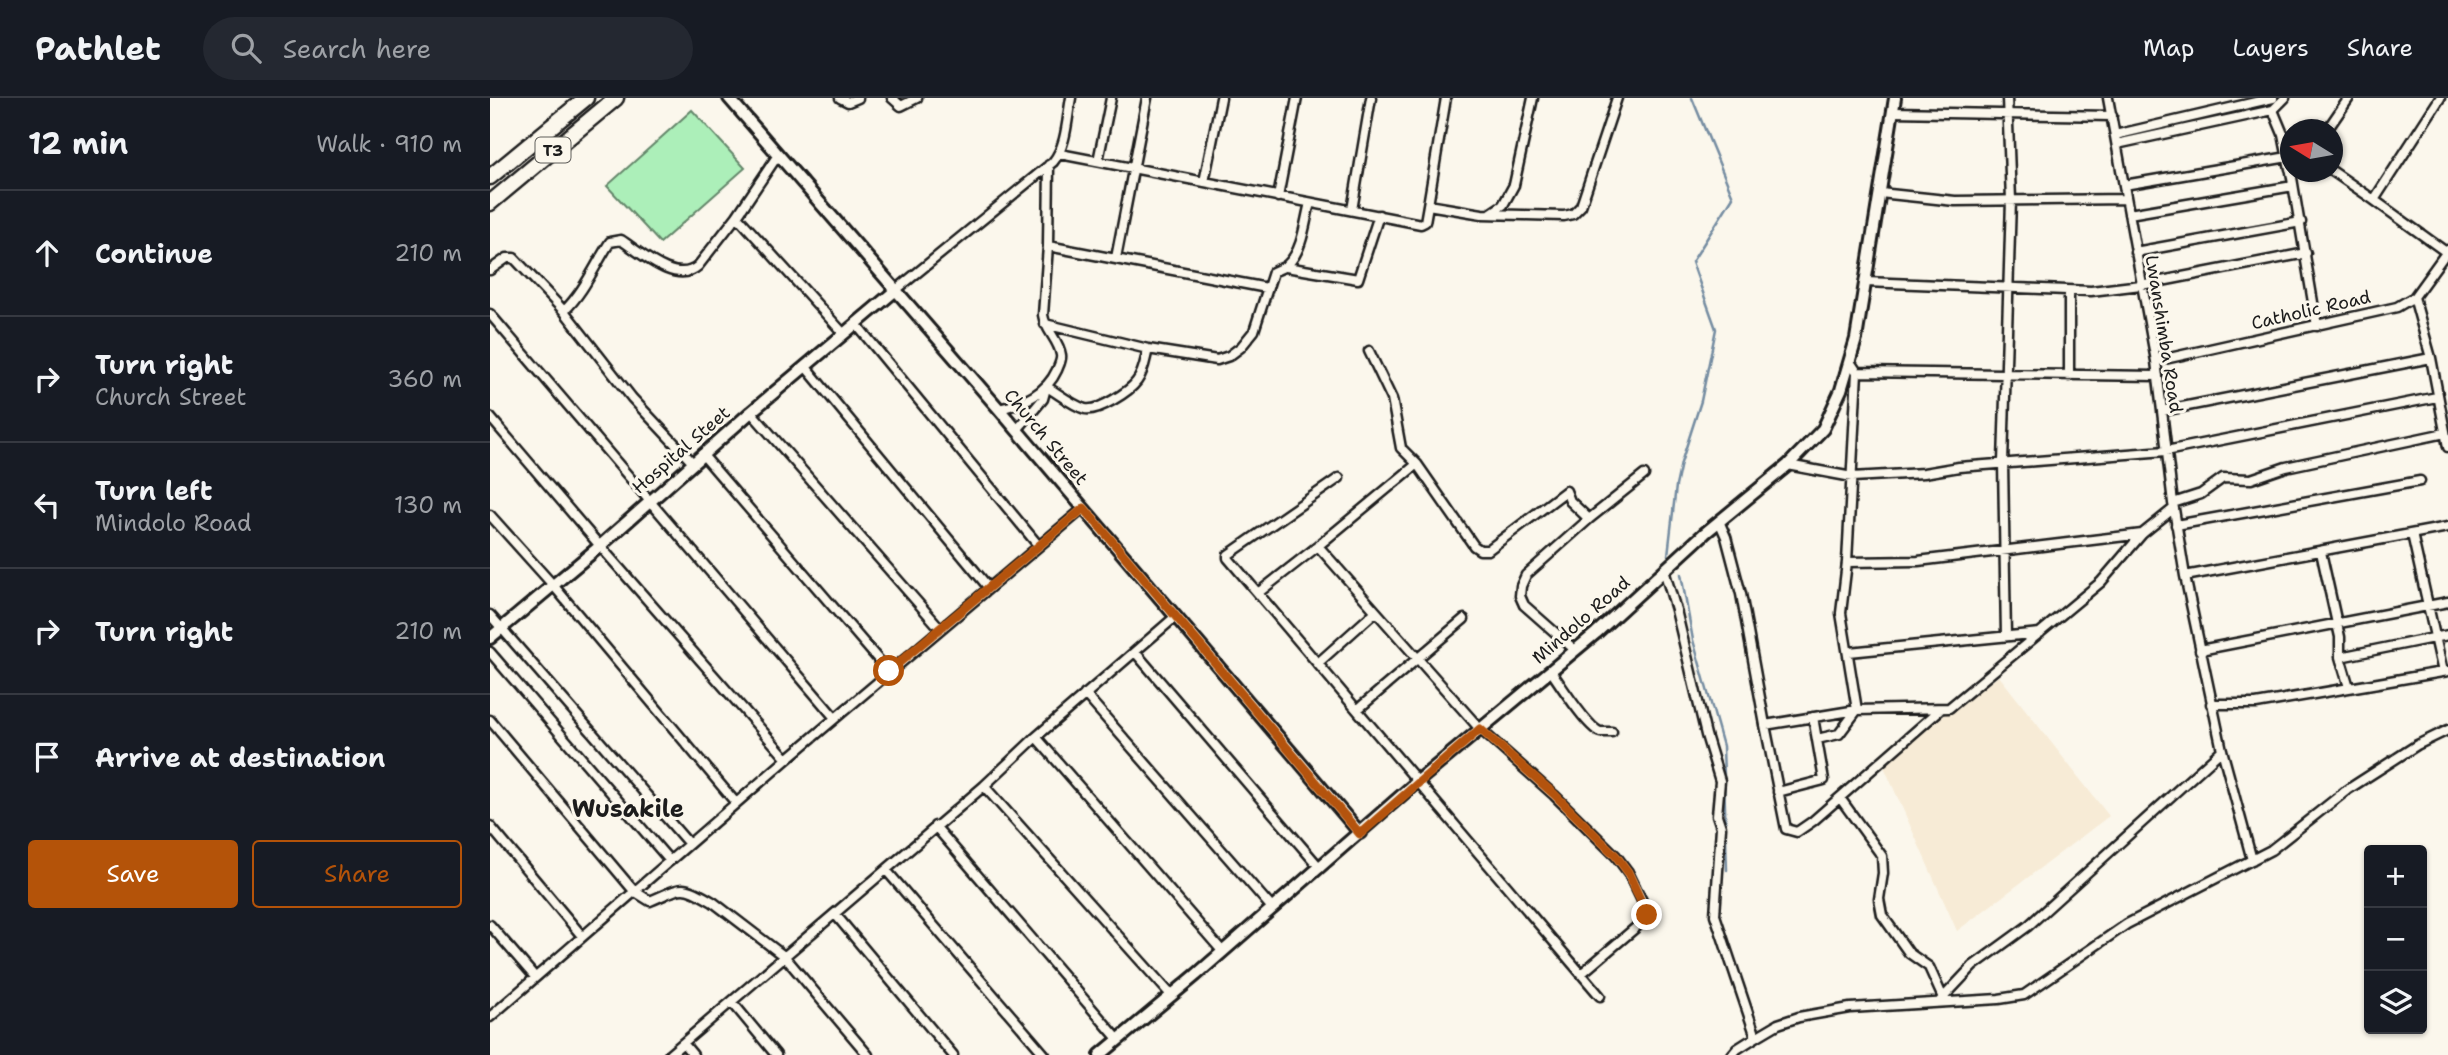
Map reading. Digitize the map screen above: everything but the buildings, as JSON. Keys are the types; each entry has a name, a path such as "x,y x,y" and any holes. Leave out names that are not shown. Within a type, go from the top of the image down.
{"highway":[{"name":"T3","path":"490,177 586,98"},
{"name":"T3","path":"490,203 616,98"}],"street":[{"name":"Church Street","path":"729,98 1084,508 1360,834"},
{"path":"840,98 848,102 858,98"},
{"path":"891,98 901,106 917,98"},
{"path":"896,290 1060,154 1071,98"},
{"path":"1098,161 1111,98"},
{"path":"1116,258 1147,98"},
{"path":"1204,182 1221,98"},
{"path":"1278,197 1297,98"},
{"path":"1352,210 1371,98"},
{"path":"1060,154 1423,224 1446,98"},
{"path":"1492,213 1503,205 1514,185 1533,98"},
{"path":"1428,205 1482,214 1573,214 1581,206 1617,98"},
{"name":"Mindolo Road","path":"1100,1055 1551,671 1720,521 1788,466 1823,429 1854,368 1895,98"},
{"path":"2006,636 2003,463 2011,200 2007,98"},
{"name":"Lwanshimba Road","path":"2108,98 2156,361 2173,506 2185,576 2211,704 2252,860"},
{"path":"2116,139 2273,98"},
{"path":"2116,139 2273,110 2285,98"},
{"path":"2334,119 2348,98"},
{"path":"2374,200 2440,98"},
{"path":"2273,110 2280,127"},
{"path":"1893,112 2112,116"},
{"path":"564,311 579,297 587,278 614,240 621,240 665,268 685,273 692,271 737,216 778,155"},
{"path":"2124,185 2280,158"},
{"path":"1017,430 1043,399 1046,387 1061,362 1061,355 1045,324 1043,314 1048,246 1049,165"},
{"path":"2343,178 2447,251 2414,297 2431,358 2448,447"},
{"path":"2293,182 2317,326"},
{"path":"2129,214 2294,186"},
{"path":"1880,193 1935,200 2126,199"},
{"path":"1286,267 1300,243 1310,203"},
{"path":"1045,324 1147,349 1217,360 1229,356 1241,347 1254,331 1273,272 1286,267 1358,279 1379,215"},
{"path":"737,216 844,334"},
{"path":"2135,252 2301,222"},
{"path":"1048,246 1267,288"},
{"path":"1865,282 2007,286 2069,291 2141,285 2306,253"},
{"path":"490,270 508,258 514,258 564,311 632,398 693,463"},
{"path":"2438,264 2448,271"},
{"name":"Hospital Steet","path":"490,638 896,290"},
{"path":"2069,291 2069,376"},
{"name":"Catholic Road","path":"2156,361 2397,307 2414,297"},
{"path":"490,314 835,718"},
{"path":"856,324 1038,545"},
{"path":"1046,387 1083,408 1095,409 1136,383 1147,349"},
{"path":"1369,351 1392,399 1401,448 1416,464 1474,546 1488,551 1566,491 1570,500 1589,519"},
{"path":"2162,411 2431,358"},
{"path":"805,366 989,588"},
{"path":"1817,739 1839,734 1857,710 1841,613 1852,477 1854,368 2069,376 2158,376"},
{"path":"999,409 1023,402 1046,387"},
{"path":"1788,466 1852,477 2166,451 2437,397"},
{"path":"751,412 940,628"},
{"path":"490,416 787,759"},
{"path":"1765,725 1857,710 1941,709 1955,704 2101,582 2142,534 2173,506 2201,494 2223,478 2251,479 2286,467 2445,433"},
{"path":"702,454 889,671"},
{"path":"1258,593 1318,547 1416,464"},
{"path":"1575,650 1524,605 1520,596 1521,586 1526,575 1644,475"},
{"path":"1339,478 1227,555 1600,996"},
{"path":"2176,525 2420,481"},
{"path":"490,1017 889,671 1084,508"},
{"path":"490,515 553,585 736,803"},
{"path":"1720,521 1741,594 1786,829 1797,832 1813,821 1941,709"},
{"path":"2185,576 2448,527"},
{"path":"1847,562 1918,561 2142,534"},
{"path":"2211,704 2256,704 2446,672 2413,534"},
{"path":"1318,547 1480,729 1554,794 1616,856 1628,872 1647,911 1647,918 1581,974"},
{"path":"2321,552 2340,637 2340,657 2349,687"},
{"path":"1664,570 1720,781 1717,815 1721,827 1714,915 1756,1037"},
{"path":"2200,650 2448,602"},
{"path":"1318,663 1375,612"},
{"path":"490,615 689,844"},
{"path":"669,1055 984,786 1035,737 1175,617"},
{"path":"1357,710 1464,620"},
{"path":"1849,652 2040,633"},
{"path":"2340,657 2448,635"},
{"path":"490,652 670,861"},
{"path":"1135,652 1320,867"},
{"path":"1551,671 1596,729 1612,732"},
{"path":"1085,694 1272,908"},
{"path":"1778,792 1824,780 1813,717"},
{"path":"490,720 634,891 650,901 677,888 700,894 785,957 868,1055"},
{"path":"1732,1055 1737,1049 1778,1024 1799,1017 1850,1008 2024,995 2127,924 2271,850 2347,790 2417,745 2448,730"},
{"path":"1035,737 1223,952"},
{"path":"1942,1000 1973,966 2028,926 2222,750"},
{"path":"984,786 1172,996"},
{"path":"1840,798 1882,856 1883,873 1879,899 1882,915 1909,953 1929,967 1942,1000"},
{"path":"490,826 582,936"},
{"path":"935,827 1118,1039"},
{"path":"886,870 1045,1055"},
{"path":"835,914 953,1055"},
{"path":"490,925 535,977"},
{"path":"732,1002 776,1055"},
{"path":"683,1043 693,1055"}],"shaded area":[{"path":"1999,676 2109,816 1957,931 1881,760"}],"green space":[{"path":"692,110 745,168 660,243 607,186"}],"waterway":[{"path":"1668,555 1676,486 1701,401 1716,329 1692,262 1733,197 1692,98"},
{"path":"1681,574 1693,640 1723,746 1727,870"}],"district":[{"name":"Wusakile","path":"628,809"}],"route":[{"path":"889,671 1084,508 1360,834 1480,729 1536,781 1554,794 1616,856 1628,872 1647,915"}]}
